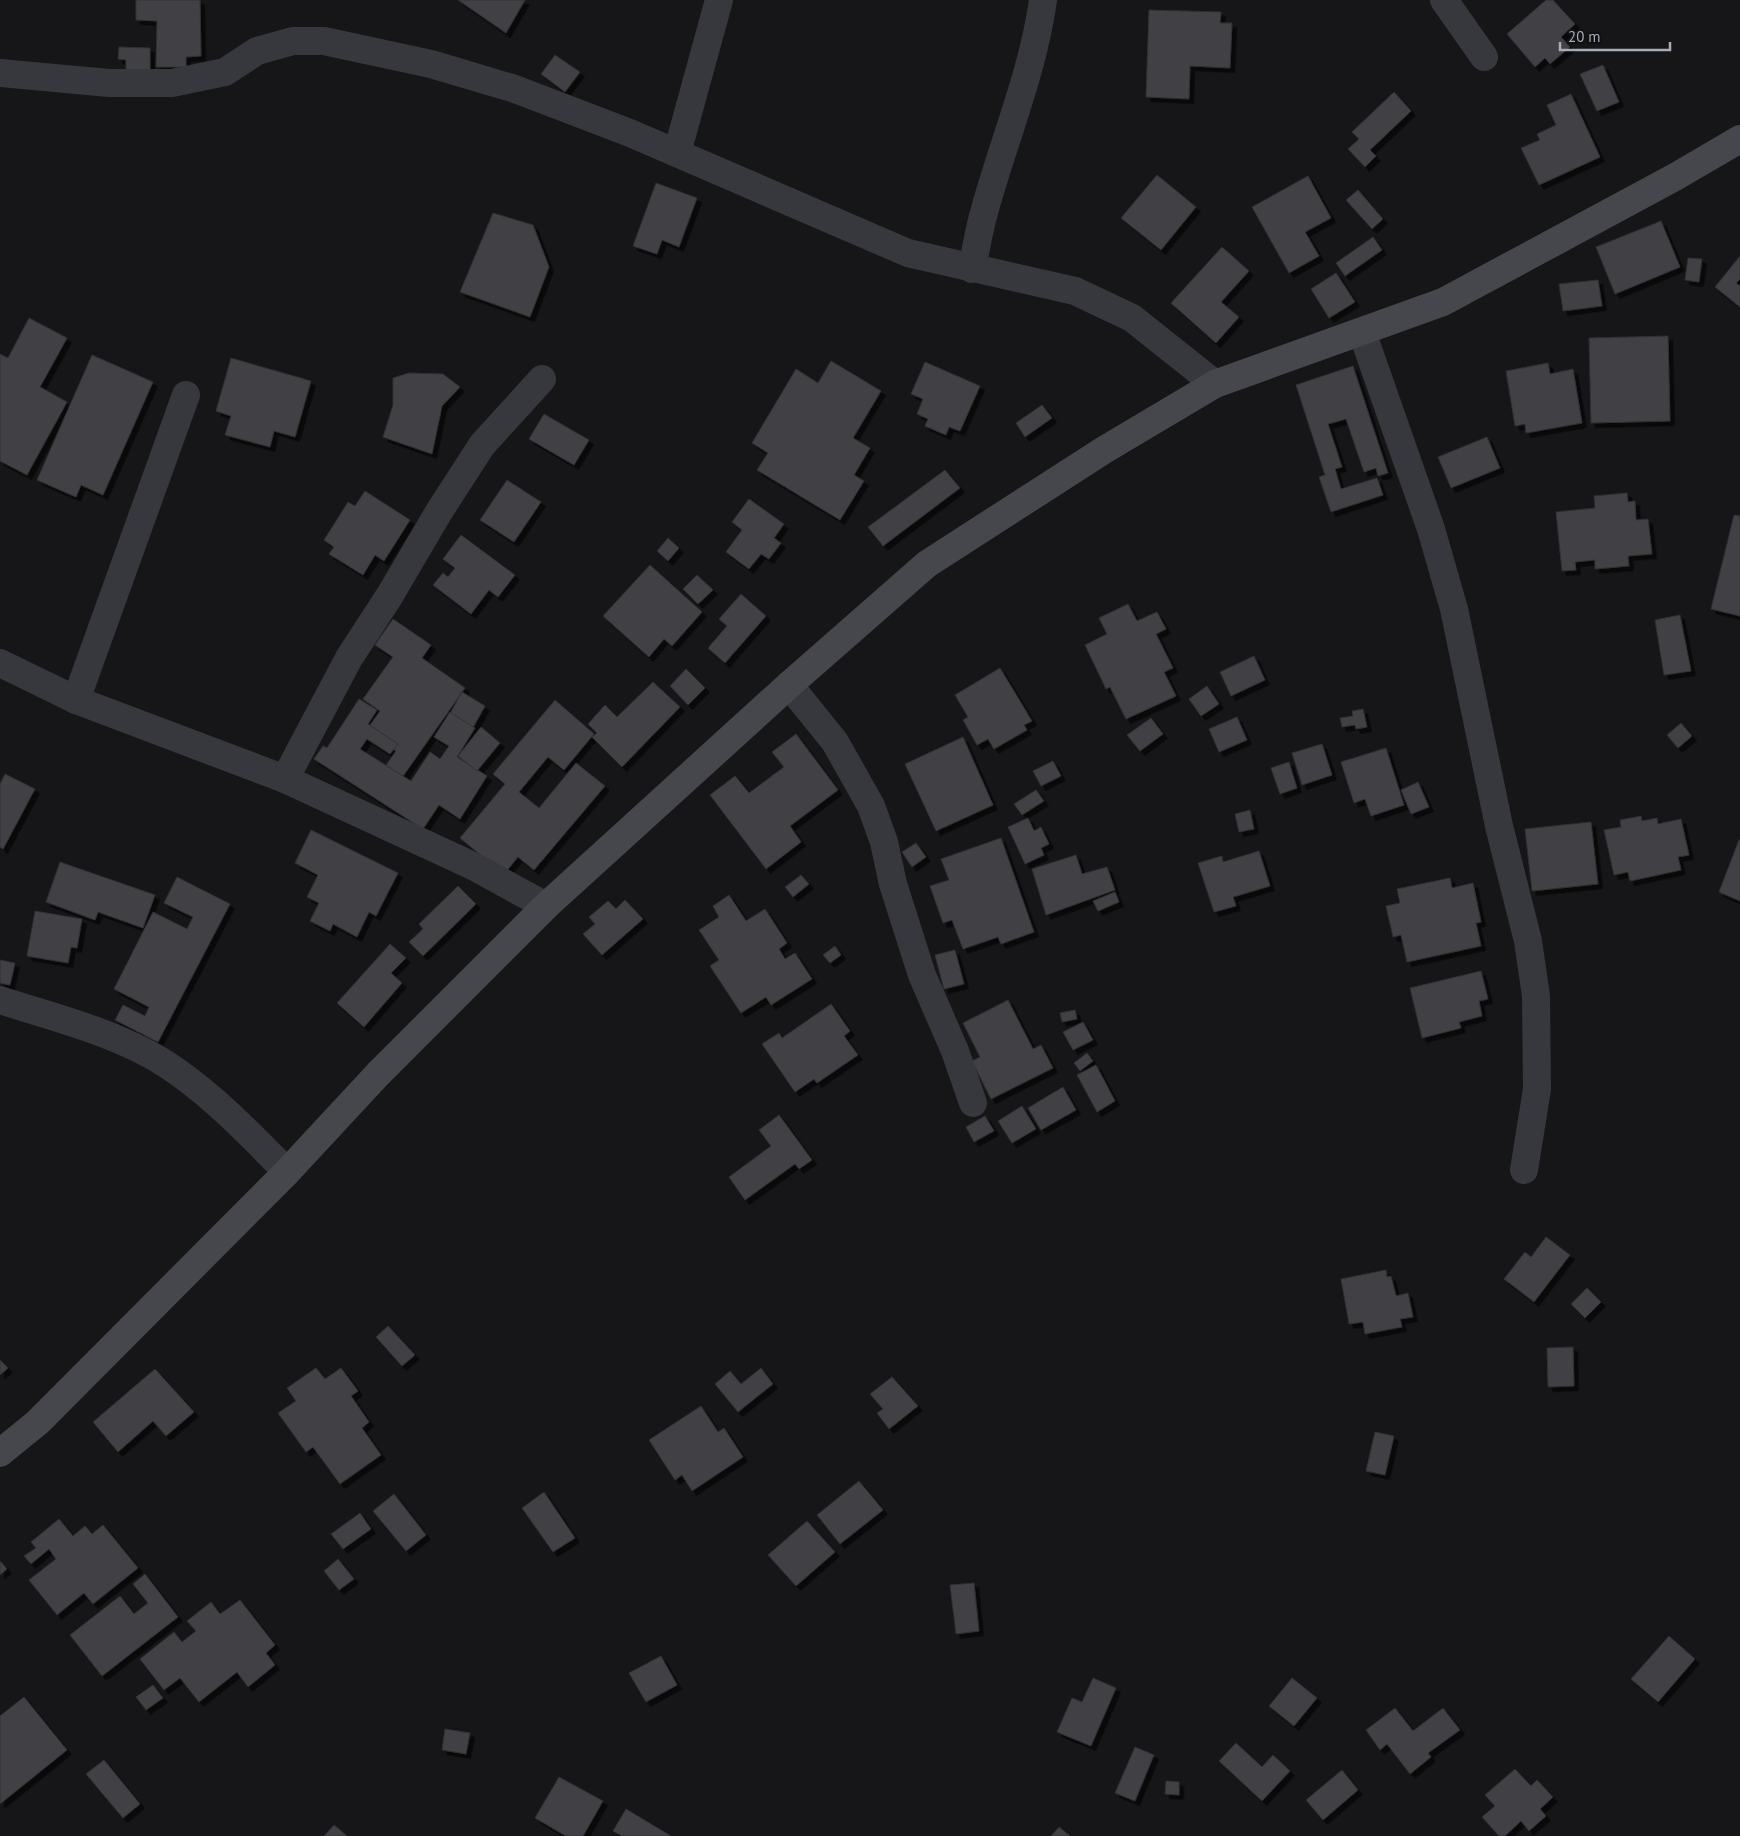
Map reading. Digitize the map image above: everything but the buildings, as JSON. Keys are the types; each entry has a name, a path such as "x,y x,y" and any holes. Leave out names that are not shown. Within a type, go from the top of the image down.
{"street":[{"path":"677,153 720,0"},
{"path":"972,269 984,210 1014,117 1040,21 1043,0"},
{"path":"1444,0 1484,57"},
{"path":"0,73 109,83 172,83 225,72 257,51 293,41 324,41 431,64 516,89 677,153 908,253 1075,291 1132,318 1215,384"},
{"path":"0,1452 38,1422 287,1172 378,1074 546,906 789,685 927,564 1104,450 1215,384 1443,302 1675,177 1740,139"},
{"path":"1362,332 1431,528 1454,609 1499,826 1528,941 1536,996 1537,1089 1524,1170"},
{"path":"285,779 349,658 390,595 440,510 482,445 542,378"},
{"path":"76,700 186,395"},
{"path":"0,664 76,700 285,779 473,866 546,906"},
{"path":"789,685 835,742 871,806 884,842 893,884 922,975 955,1051 973,1103"},
{"path":"0,1000 79,1025 148,1053 207,1097 245,1129 287,1172"}]}
